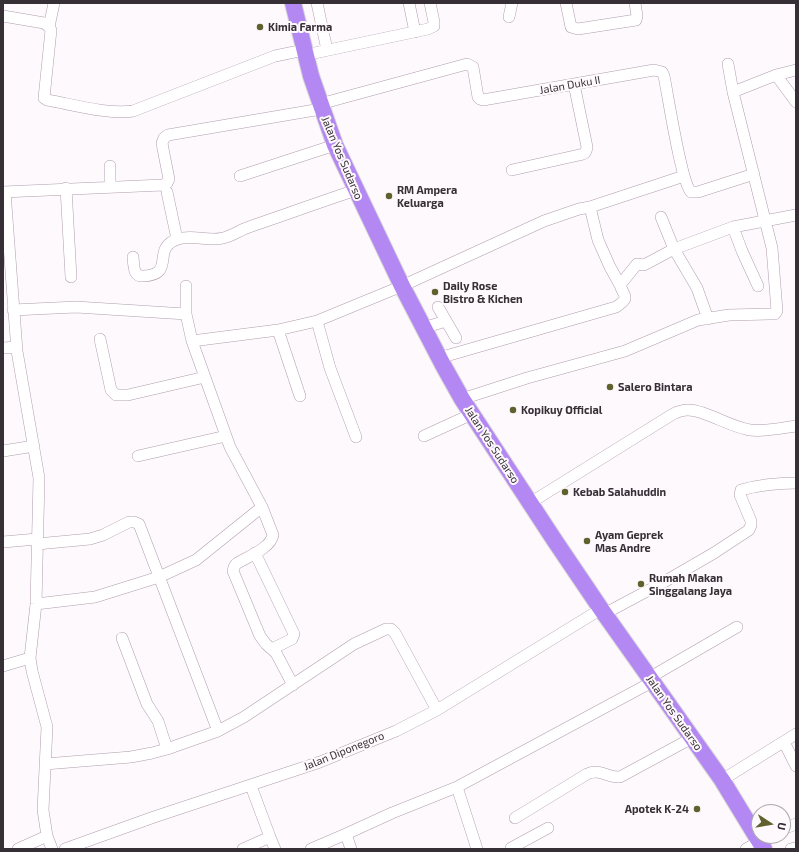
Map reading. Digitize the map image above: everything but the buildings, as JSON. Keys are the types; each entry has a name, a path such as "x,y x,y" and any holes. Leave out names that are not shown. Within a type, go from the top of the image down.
{"highway":[{"name":"Jalan Yos Sudarso","path":"293,3 304,52 320,106 335,145 402,286 439,358 462,399 530,503 603,612 722,780 751,829"}],"street":[{"path":"54,3 49,27 51,30 44,98 47,100 109,111 125,112 133,111 275,56 327,50 428,29 434,26 430,3"},
{"path":"317,3 327,50"},
{"path":"409,3 415,32"},
{"path":"509,17 512,3"},
{"path":"566,3 571,27 578,29 636,20 637,16 635,3"},
{"path":"3,16 44,23 49,27"},
{"name":"Jalan Duku II","path":"320,106 467,64 473,67 478,97 480,100 654,70 662,72 664,76 684,176 689,190 695,193 754,174"},
{"path":"462,399 527,378 625,351 698,320 730,315 774,314 777,311 774,258 766,220 733,92 728,64"},
{"path":"733,92 776,75 796,70"},
{"path":"776,75 796,102"},
{"path":"512,170 584,154 586,152 587,147 574,84"},
{"path":"52,849 47,836 42,810 48,727 32,671 30,658 36,604 39,478 17,347 4,192 162,184 167,182 169,179 162,143 164,138 168,135 320,106"},
{"path":"240,176 335,145"},
{"path":"110,166 110,186"},
{"path":"192,341 278,330 317,321 402,286 544,221 684,176"},
{"path":"66,188 71,277"},
{"path":"133,258 135,272 138,275 142,276 156,274 161,269 165,249 169,244 177,239 186,237 214,240 225,238 246,228 356,190"},
{"path":"167,192 177,239"},
{"path":"439,358 616,307 622,303 625,298 625,294 610,267 598,240 590,207"},
{"path":"620,285 637,264 644,265 674,249 733,227 796,215"},
{"path":"662,217 674,249 697,288 708,319"},
{"path":"733,227 758,286"},
{"path":"186,286 186,314 192,341 234,456 262,507 272,531 272,540 268,546 236,564 233,571 260,636 279,657 293,685"},
{"path":"13,310 76,307 186,314"},
{"path":"438,307 456,338"},
{"path":"317,321 330,368 356,437"},
{"path":"423,328 446,321"},
{"path":"278,330 300,396"},
{"path":"100,339 111,390 116,395 128,395 205,377"},
{"path":"3,348 17,347"},
{"path":"530,503 679,411 688,410 697,412 732,425 751,430 796,426"},
{"path":"424,436 472,414"},
{"path":"138,456 226,436"},
{"path":"3,452 34,446"},
{"name":"Jalan Diponegoro","path":"65,849 320,762 396,731 437,710 603,612 701,560 749,530 751,525 740,495 741,490 754,486 796,483"},
{"path":"36,604 95,597 159,577 196,560 262,507"},
{"path":"3,542 90,539 103,535 130,522 139,524 218,731"},
{"path":"255,553 294,634 292,639 272,649"},
{"path":"311,849 392,813 457,787 651,680 737,627"},
{"path":"46,764 131,757 167,749 218,731 244,717 354,644 386,629 391,629 395,632 437,710"},
{"path":"122,638 147,704 158,721 167,749"},
{"path":"3,666 30,658"},
{"path":"722,780 796,734"},
{"path":"515,818 587,774 594,771 613,777 620,777 692,738"},
{"path":"784,742 796,766"},
{"path":"251,786 276,849"},
{"path":"457,787 477,849"},
{"path":"510,849 548,828"},
{"path":"346,834 351,849"},
{"path":"18,849 47,836"},
{"path":"243,849 270,837"},
{"path":"790,849 796,848"}],"place":[{"name":"Kimia Farma","path":"260,27"},
{"name":"RM Ampera Keluarga","path":"389,196"},
{"name":"Daily Rose Bistro & Kichen","path":"435,292"},
{"name":"Salero Bintara","path":"610,387"},
{"name":"Kopikuy Official","path":"513,410"},
{"name":"Kebab Salahuddin","path":"565,492"},
{"name":"Ayam Geprek Mas Andre","path":"587,541"},
{"name":"Rumah Makan Singgalang Jaya","path":"641,584"},
{"name":"Apotek K-24","path":"697,809"}]}
